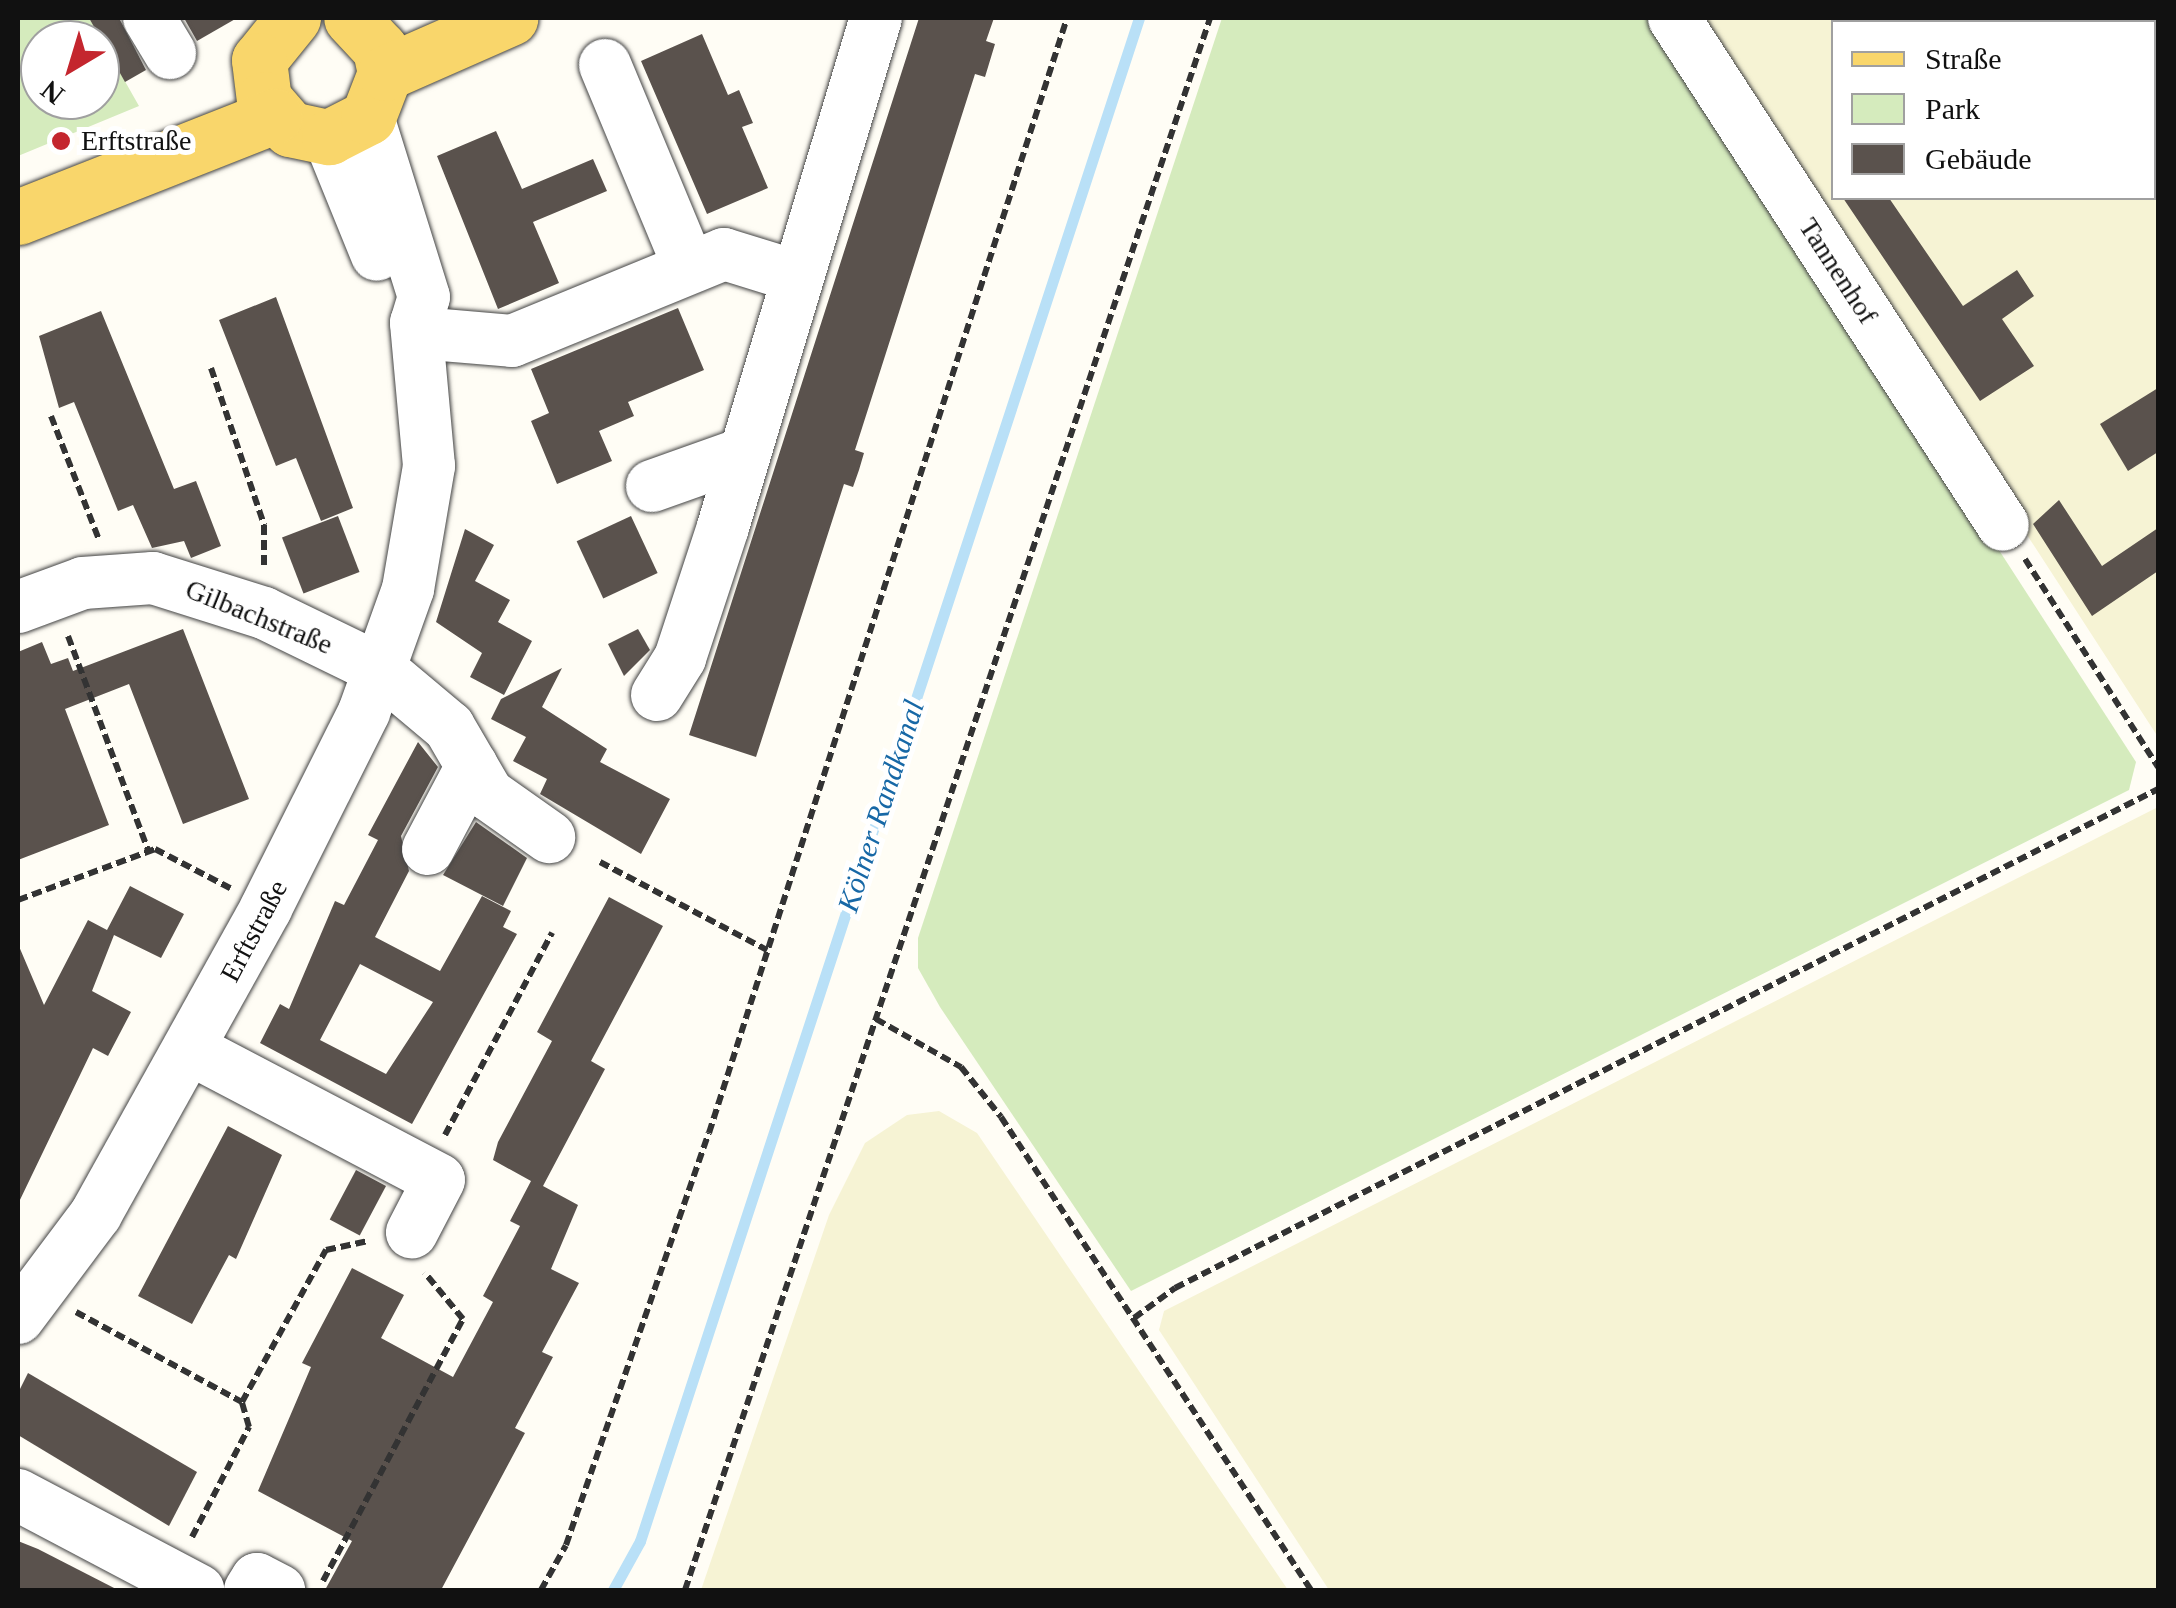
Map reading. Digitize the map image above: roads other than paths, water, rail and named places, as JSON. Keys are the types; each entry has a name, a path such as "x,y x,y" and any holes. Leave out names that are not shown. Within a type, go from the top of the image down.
{"main road":[{"path":"18,186 510,18"},
{"path":"267,98 282,20"},
{"path":"18,217 267,98"}],"street":[{"path":"657,695 680,658 739,455 876,18"},
{"name":"Tannenhof","path":"1674,18 2003,524"},
{"name":"Erftstraße","path":"29,1305 190,1049 266,908 381,670 425,508 429,391 418,328 424,297 368,65"},
{"path":"605,65 689,268"},
{"path":"418,328 512,341 724,254 795,276"},
{"path":"652,486 739,455"},
{"name":"Gilbachstraße","path":"35,600 114,578 188,585 264,613 381,670 449,727 488,794 550,837"},
{"path":"428,849 472,766"},
{"path":"190,1049 438,1180 412,1232"},
{"path":"18,1495 185,1584"}],"waterway":[{"name":"Kölner Randkanal","path":"613,1590 640,1541 1139,18"}],"place":[{"name":"Erftstraße","path":"61,141"}]}
